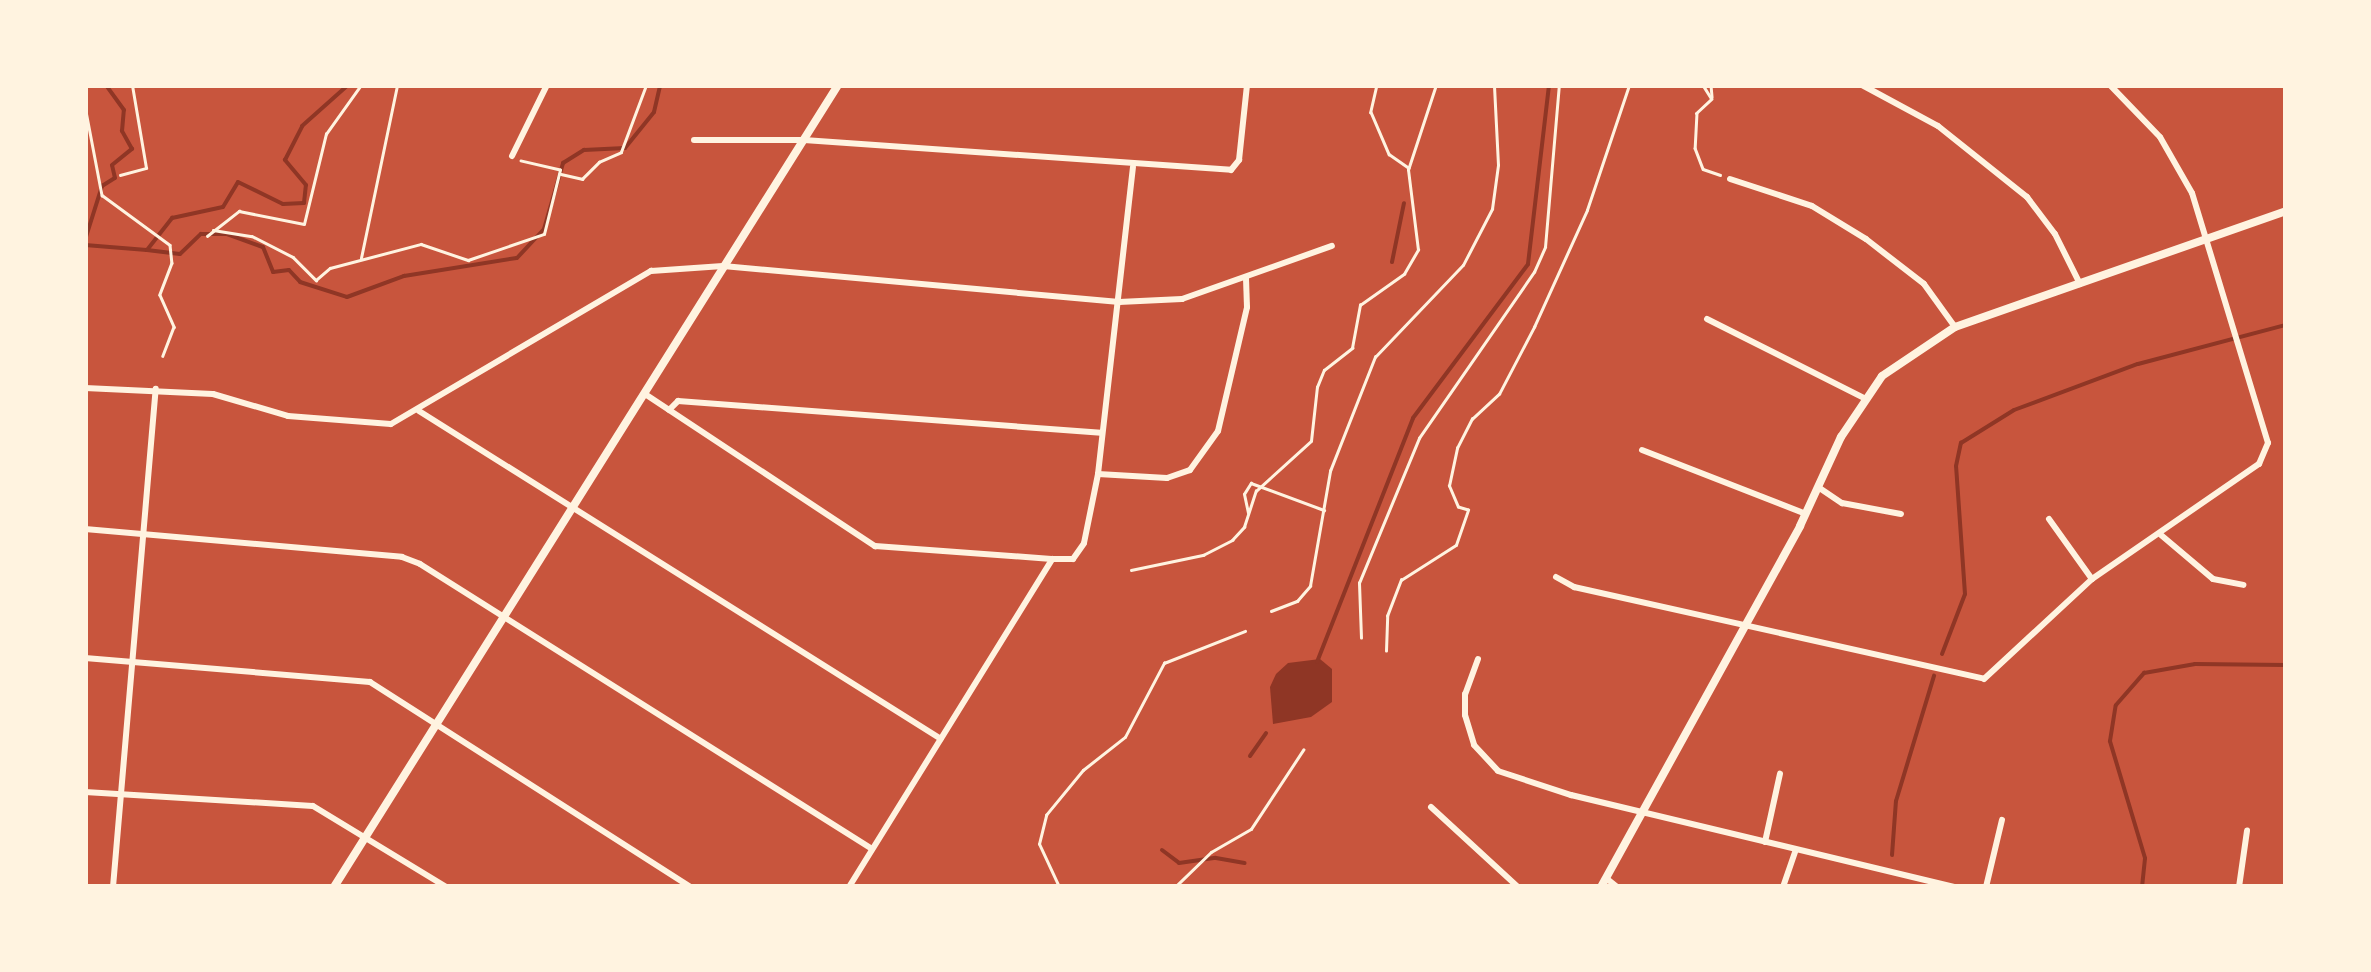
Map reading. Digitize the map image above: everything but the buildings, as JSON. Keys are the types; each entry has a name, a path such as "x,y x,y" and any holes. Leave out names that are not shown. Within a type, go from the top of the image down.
{"street":[{"path":"512,156 547,85"},
{"path":"334,887 838,85"},
{"path":"694,140 804,140 1133,167 1231,170 1239,160 1247,85"},
{"path":"1862,85 1938,126 2027,197 2056,234 2080,284"},
{"path":"1556,576 1574,587 1984,679 2092,580 2161,535 2267,453 2242,346 2179,167 2138,110 2110,85"},
{"path":"645,394 876,546 1073,558 1084,543 1098,474 1133,167"},
{"path":"1730,179 1812,206 1866,238 1924,284 1955,327"},
{"path":"1616,887 1604,882 1746,626 1864,398 1904,356 1955,327 2286,211"},
{"path":"85,388 156,389 370,426 420,411 617,285 651,271 723,266 1119,302 1182,299 1332,246"},
{"path":"1098,474 1166,478 1190,470 1218,432 1247,307 1246,278"},
{"path":"1707,319 1864,398"},
{"path":"114,887 156,389"},
{"path":"669,410 678,401 1101,432"},
{"path":"420,411 575,504 941,740"},
{"path":"1642,450 1806,514"},
{"path":"1818,487 1842,503 1901,514"},
{"path":"2049,518 2092,580"},
{"path":"85,529 402,557 504,615 872,849"},
{"path":"2161,535 2213,579 2243,585"},
{"path":"849,887 1052,559"},
{"path":"85,658 357,678 436,723 690,887"},
{"path":"1478,659 1464,694 1465,715 1485,762 1533,786 1954,887"},
{"path":"1765,842 1780,774"},
{"path":"85,792 313,806 367,835 446,887"},
{"path":"1431,807 1518,887"},
{"path":"1986,887 2002,820"},
{"path":"2239,887 2247,832"},
{"path":"1783,887 1796,850"}],"path":[{"path":"120,174 146,168 132,85"},
{"path":"207,236 239,211 304,224 326,134 361,85"},
{"path":"361,259 397,85"},
{"path":"512,156 550,163 559,174 582,179 601,160 621,152 646,85"},
{"path":"1377,85 1371,112 1389,154 1409,168"},
{"path":"1131,570 1203,554 1232,540 1248,520 1262,486 1311,441 1318,386 1324,370 1352,348 1360,304 1404,274 1418,250 1409,168 1436,85"},
{"path":"1271,611 1297,601 1310,586 1330,471 1375,357 1463,265 1492,209 1498,166 1494,85"},
{"path":"1361,638 1359,583 1419,438 1520,294 1544,247 1560,85"},
{"path":"1386,651 1387,616 1401,580 1456,544 1468,510 1458,507 1450,486 1457,448 1472,419 1499,394 1534,327 1587,210 1630,85"},
{"path":"1702,85 1712,99"},
{"path":"1711,85 1712,99"},
{"path":"1712,99 1697,113 1696,161 1730,179"},
{"path":"85,106 102,196 126,219 170,245 172,260 160,296 174,327 163,356"},
{"path":"214,230 252,236 293,257 316,280 328,271 361,259 421,244 468,260 533,242 550,217 559,174"},
{"path":"1248,520 1244,494 1251,483 1324,510"},
{"path":"1060,887 1040,844 1046,816 1083,770 1125,737 1164,663 1245,631"},
{"path":"1175,887 1211,852 1251,828 1303,750"}],"shaded area":[{"path":"1320,659 1332,669 1332,702 1311,717 1273,724 1270,687 1276,674 1288,663"}],"waterway":[{"path":"85,240 102,186 115,178 112,165 132,149 122,131 124,110 106,85"},
{"path":"85,245 147,250 172,218 223,207 238,182 283,204 304,203 306,185 285,160 302,126 348,85"},
{"path":"147,250 180,254 201,234 227,234 263,247 273,272 289,270 300,282 347,297 404,276 517,258 544,229 563,163 584,150 625,148 654,112 660,85"},
{"path":"1317,662 1413,418 1528,264 1549,85"},
{"path":"1392,262 1404,203"},
{"path":"1942,654 1965,594 1956,466 1961,443 2014,410 2138,364 2286,325"},
{"path":"2142,887 2145,858 2110,741 2116,705 2144,673 2195,664 2286,665"},
{"path":"1892,855 1896,801 1934,676"},
{"path":"1250,756 1266,733"},
{"path":"1162,850 1179,863 1216,858 1245,863"}]}
